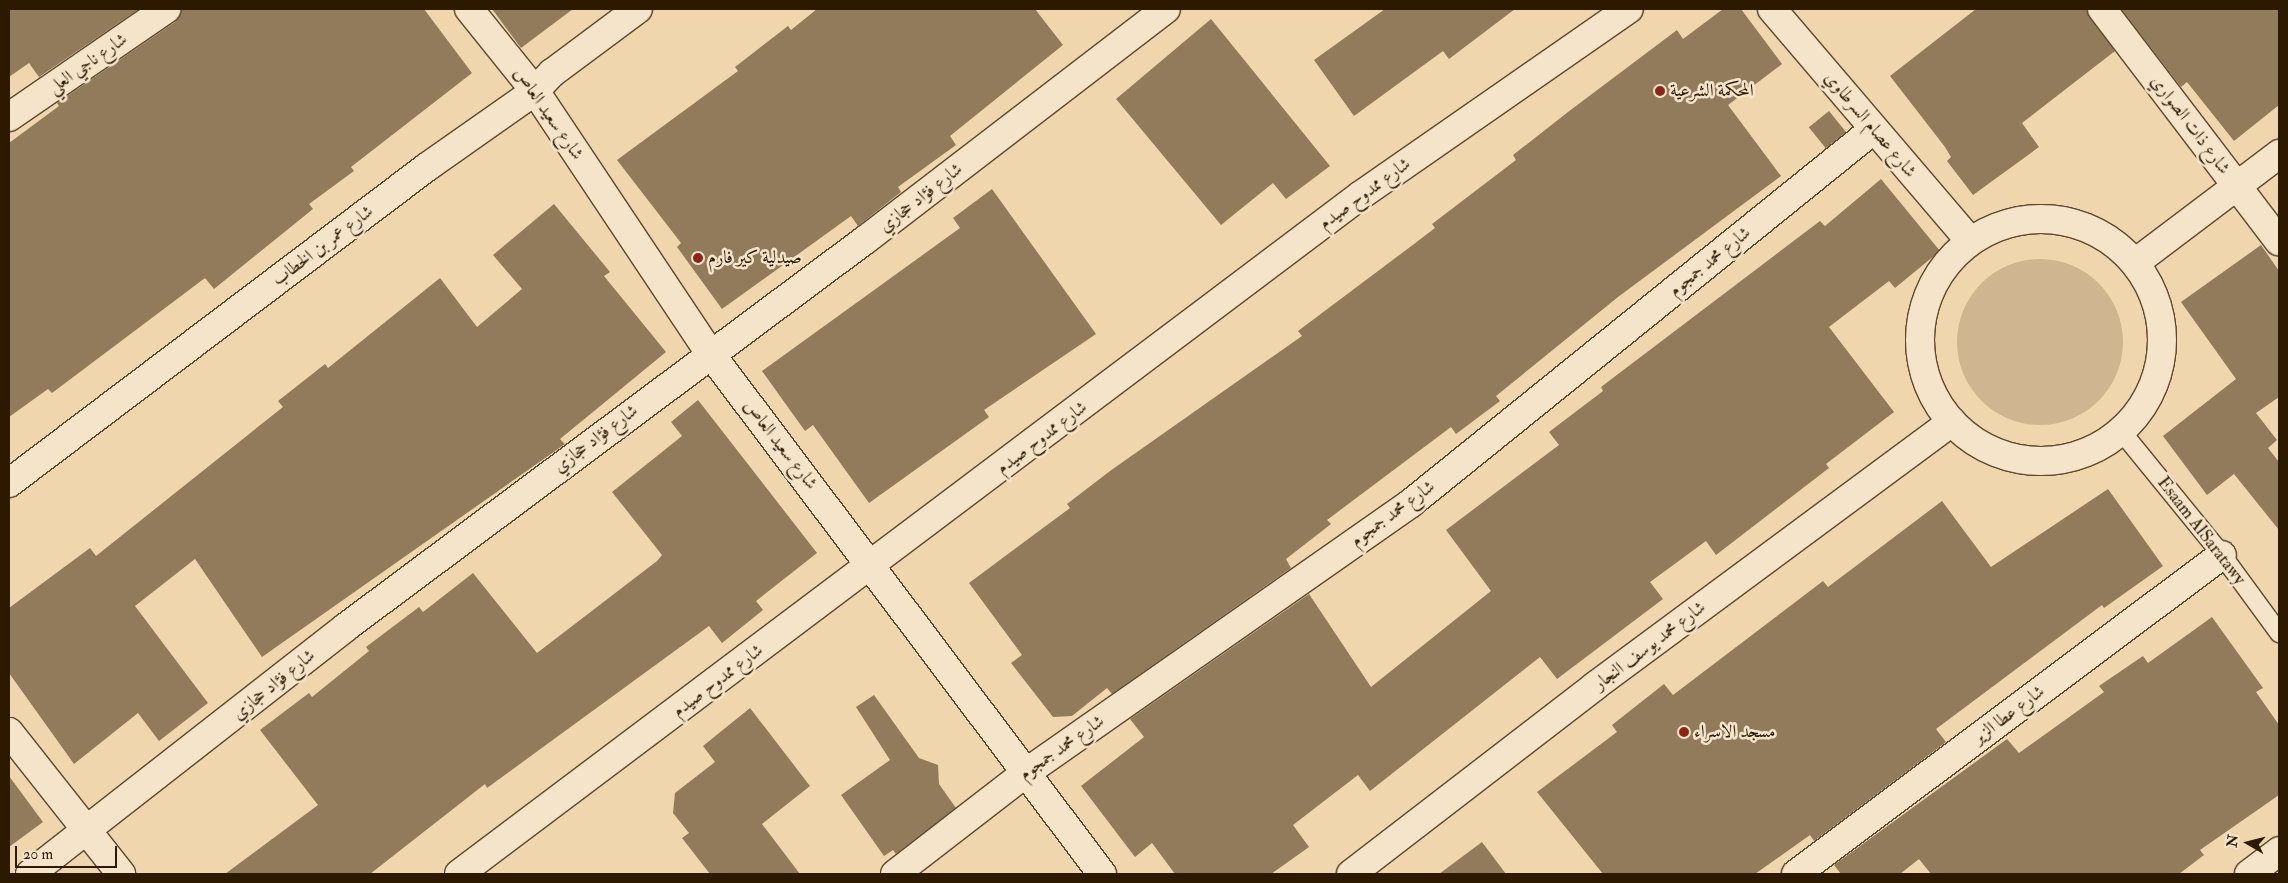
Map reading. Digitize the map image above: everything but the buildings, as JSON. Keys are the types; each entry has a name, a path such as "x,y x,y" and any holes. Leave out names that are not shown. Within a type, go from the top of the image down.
{"street":[{"name":"شارع ناجي العلي","path":"9,117 166,9"},
{"name":"شارع سعيد العاص","path":"469,9 535,91 710,354 873,566 1102,874"},
{"name":"شارع عمر بن الخطاب","path":"9,483 427,167 535,91 552,73 638,9"},
{"name":"شارع فؤاد حجازي","path":"30,874 87,832 346,627 865,240 1166,9"},
{"name":"شارع ممدوح صيدم","path":"459,874 873,566 1361,195 1629,9"},
{"name":"شارع عصام السرطاوي","path":"1772,9 1873,130 1969,240"},
{"name":"شارع ذات الصواري","path":"2102,9 2279,241"},
{"name":"شارع محمد جمجوم","path":"894,874 1028,772 1410,503 1873,130"},
{"path":"2135,263 2279,154"},
{"path":"2052,218 2089,228 2122,249 2135,263 2156,304 2162,350 2144,403 2121,431 2086,453 2045,462 2024,460 1985,448 1952,422 1925,377 1920,324 1939,274 1969,240 2013,221 2052,218"},
{"name":"شارع محمد يوسف النجار","path":"1351,874 1595,686 1952,422"},
{"name":"شارع عطا الزير","path":"1796,874 2222,555"},
{"path":"9,732 121,874"},
{"path":"2248,874 2279,852"}],"lane":[{"name":"Esaam AlSaratawy","path":"2121,431 2222,555 2279,633"}],"shaded area":[{"path":"2032,259 2048,259 2072,265 2099,283 2117,310 2123,342 2117,374 2099,401 2072,419 2048,425 2032,425 2008,419 1987,406 1976,395 1963,374 1957,350 1957,334 1963,310 1976,289 1987,278 2008,265"}],"place":[{"name":"المحكمة الشرعية","path":"1660,91"},
{"name":"صيدلية كير فارم","path":"698,258"},
{"name":"مسجد الاسراء","path":"1684,732"}]}
